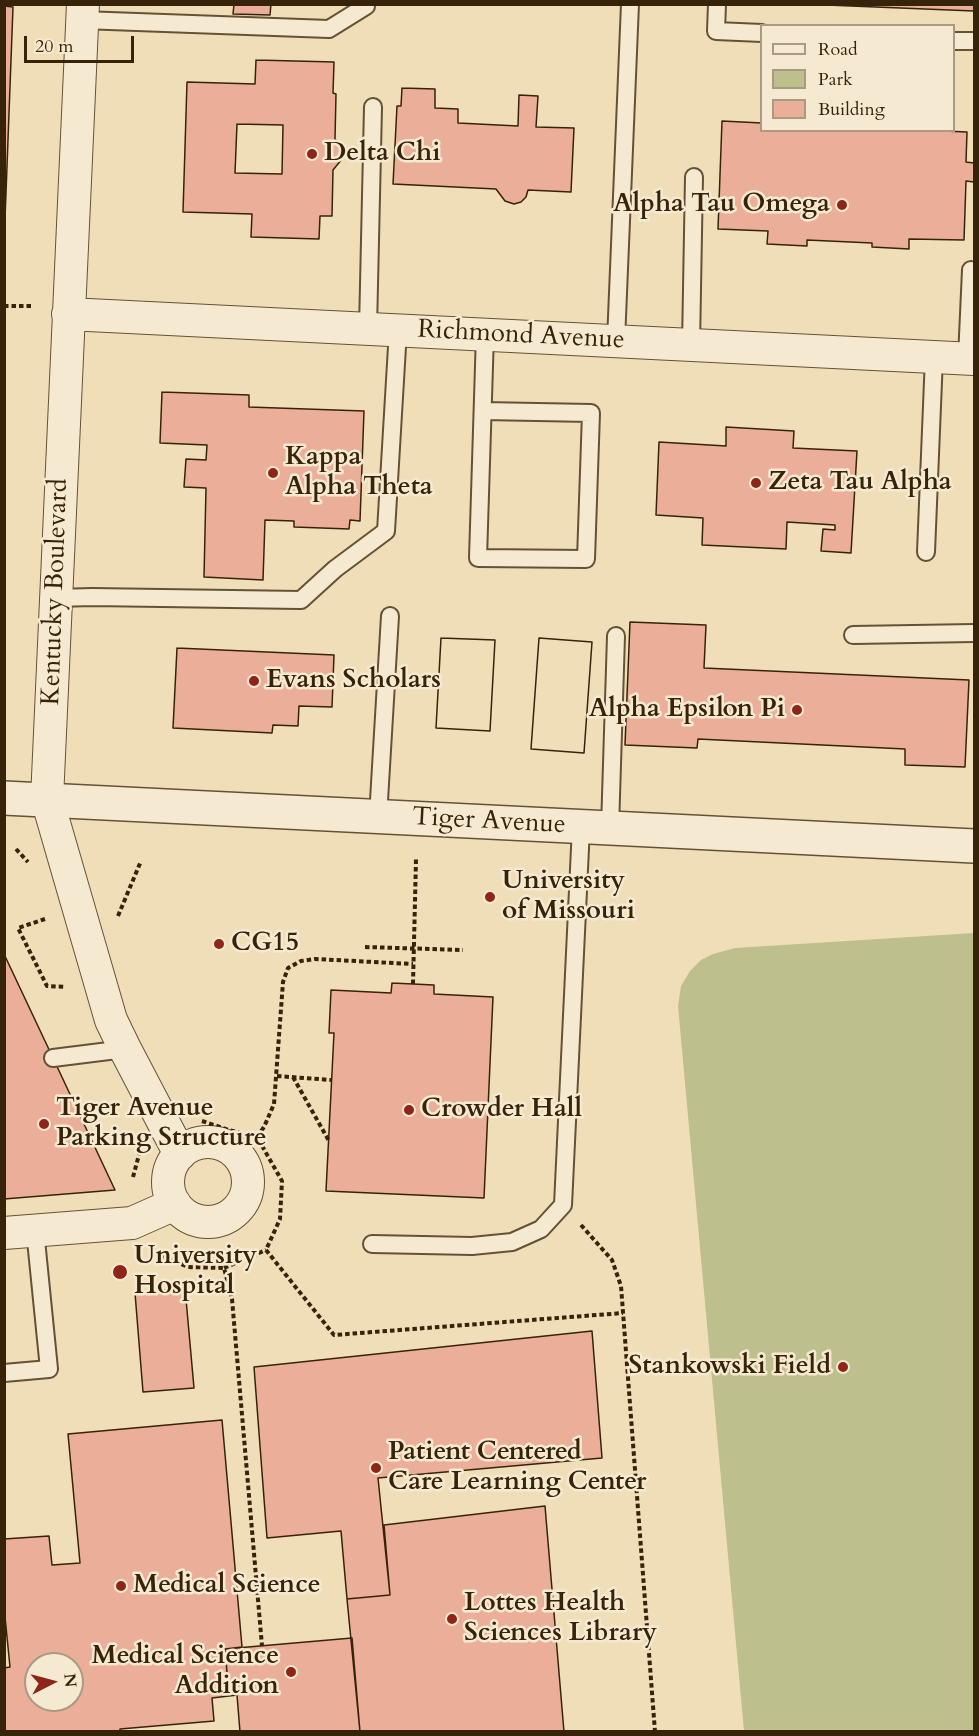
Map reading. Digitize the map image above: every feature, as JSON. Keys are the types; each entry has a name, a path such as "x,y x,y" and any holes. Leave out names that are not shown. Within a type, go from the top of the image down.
{"street":[{"name":"Kentucky Boulevard","path":"82,12 56,310 56,598 47,799 111,1020 180,1154"},
{"name":"Richmond Avenue","path":"56,310 383,330 971,359"},
{"name":"Tiger Avenue","path":"4,798 975,846"},
{"path":"200,1142 225,1145 243,1162 248,1175 248,1187 237,1210 227,1217 214,1221 200,1221 187,1216 175,1204 168,1182 171,1168 180,1154 188,1147 200,1142"},
{"path":"20,1232 132,1222 175,1204"}],"lane":[{"path":"82,12 328,29 366,4"},
{"path":"616,341 630,4"},
{"path":"717,4 716,31 760,33"},
{"path":"955,40 975,41"},
{"path":"56,598 301,600 335,569 386,531 383,330 373,107"},
{"path":"691,345 694,177"},
{"path":"971,270 971,359"},
{"path":"483,411 591,413 586,559 478,558 485,334"},
{"path":"926,552 934,357"},
{"path":"378,817 390,616"},
{"path":"853,634 975,633"},
{"path":"372,1244 472,1246 512,1242 541,1228 563,1205 595,828 616,636"},
{"path":"53,1058 125,1049"},
{"path":"4,1373 49,1369 20,1232"}],"path":[{"path":"4,306 56,310"},
{"path":"413,984 416,859"},
{"path":"118,925 118,917 141,861"},
{"path":"365,947 463,950"},
{"path":"257,1137 274,1104 283,981 288,968 301,961 315,958 413,964"},
{"path":"277,1076 331,1080"},
{"path":"293,1077 328,1141"},
{"path":"152,1251 188,1267 224,1269 266,1250 280,1219 282,1181 257,1137 199,1120"},
{"path":"563,1205 612,1260 621,1286 655,1731"},
{"path":"266,1250 334,1335 623,1313"},
{"path":"224,1269 232,1299 262,1646"}],"green space":[{"name":"Stankowski Field","path":"974,933 974,1731 744,1731 678,1006 681,986 690,971 701,960 735,948"}],"building":[{"path":"234,4 271,4 270,15 233,14"},
{"path":"802,4 974,4 974,11"},
{"path":"4,6 13,7 4,246"},
{"name":"Delta Chi","path":"256,60 334,62 335,139 342,148 342,159 333,170 332,216 320,216 319,239 251,237 252,214 183,212 187,82 255,84","holes":["237,124 283,125 282,174 235,173"]},
{"path":"402,88 435,89 435,108 458,109 458,123 518,126 519,95 538,96 536,127 574,128 571,192 528,190 521,202 514,204 505,201 496,189 393,184 397,106 401,106"},
{"name":"Alpha Tau Omega","path":"722,121 760,123 760,132 967,132 966,162 974,163 974,182 966,181 964,240 909,239 909,249 872,247 872,243 807,240 807,246 767,244 768,231 718,229"},
{"name":"Kappa Alpha Theta","path":"162,392 249,395 249,407 364,411 360,521 350,520 349,529 294,527 294,521 265,520 263,580 204,577 206,488 184,487 186,459 206,460 207,445 160,443"},
{"name":"Zeta Tau Alpha","path":"726,427 794,431 793,448 857,451 851,553 821,551 823,529 835,530 835,525 787,522 786,549 702,545 703,518 656,515 659,442 726,446"},
{"name":"Alpha Epsilon Pi","path":"630,622 706,625 704,668 969,680 965,767 905,765 905,749 698,739 697,748 625,745"},
{"path":"441,638 495,640 490,731 436,728"},
{"path":"441,638 495,640 490,731 436,728"},
{"path":"539,638 592,642 584,753 531,749"},
{"path":"539,638 592,642 584,753 531,749"},
{"name":"Evans Scholars","path":"177,648 334,655 332,707 299,706 298,726 273,725 272,733 173,728"},
{"name":"Tiger Avenue Parking Structure","path":"4,954 53,1058 115,1190 4,1199"},
{"name":"Crowder Hall","path":"392,983 434,985 434,994 493,997 484,1198 326,1191 334,1033 329,1033 331,990 391,993"},
{"path":"185,1288 194,1388 143,1392 135,1293"},
{"name":"Patient Centered Care Learning Center","path":"592,1331 602,1458 378,1478 390,1595 347,1599 341,1531 267,1538 254,1367"},
{"name":"Medical Science","path":"222,1420 242,1647 225,1649 229,1696 212,1698 214,1721 120,1729 120,1732 4,1732 4,1668 10,1667 4,1607 4,1539 49,1536 52,1565 80,1563 68,1434"},
{"name":"Lottes Health Sciences Library","path":"545,1506 564,1732 360,1732 347,1599 390,1595 384,1525"},
{"name":"Medical Science Addition","path":"352,1638 360,1732 240,1732 237,1695 229,1696 225,1649"}],"place":[{"name":"Delta Chi","path":"312,154"},
{"name":"Alpha Tau Omega","path":"842,205"},
{"name":"Kappa Alpha Theta","path":"273,473"},
{"name":"Zeta Tau Alpha","path":"756,483"},
{"name":"Evans Scholars","path":"254,681"},
{"name":"Alpha Epsilon Pi","path":"797,710"},
{"name":"University of Missouri","path":"490,897"},
{"name":"CG15","path":"219,944"},
{"name":"Crowder Hall","path":"409,1110"},
{"name":"Tiger Avenue Parking Structure","path":"44,1124"},
{"name":"University Hospital","path":"120,1272"},
{"name":"Stankowski Field","path":"843,1367"},
{"name":"Patient Centered Care Learning Center","path":"376,1468"},
{"name":"Medical Science","path":"121,1586"},
{"name":"Lottes Health Sciences Library","path":"452,1619"},
{"name":"Medical Science Addition","path":"291,1672"}]}
